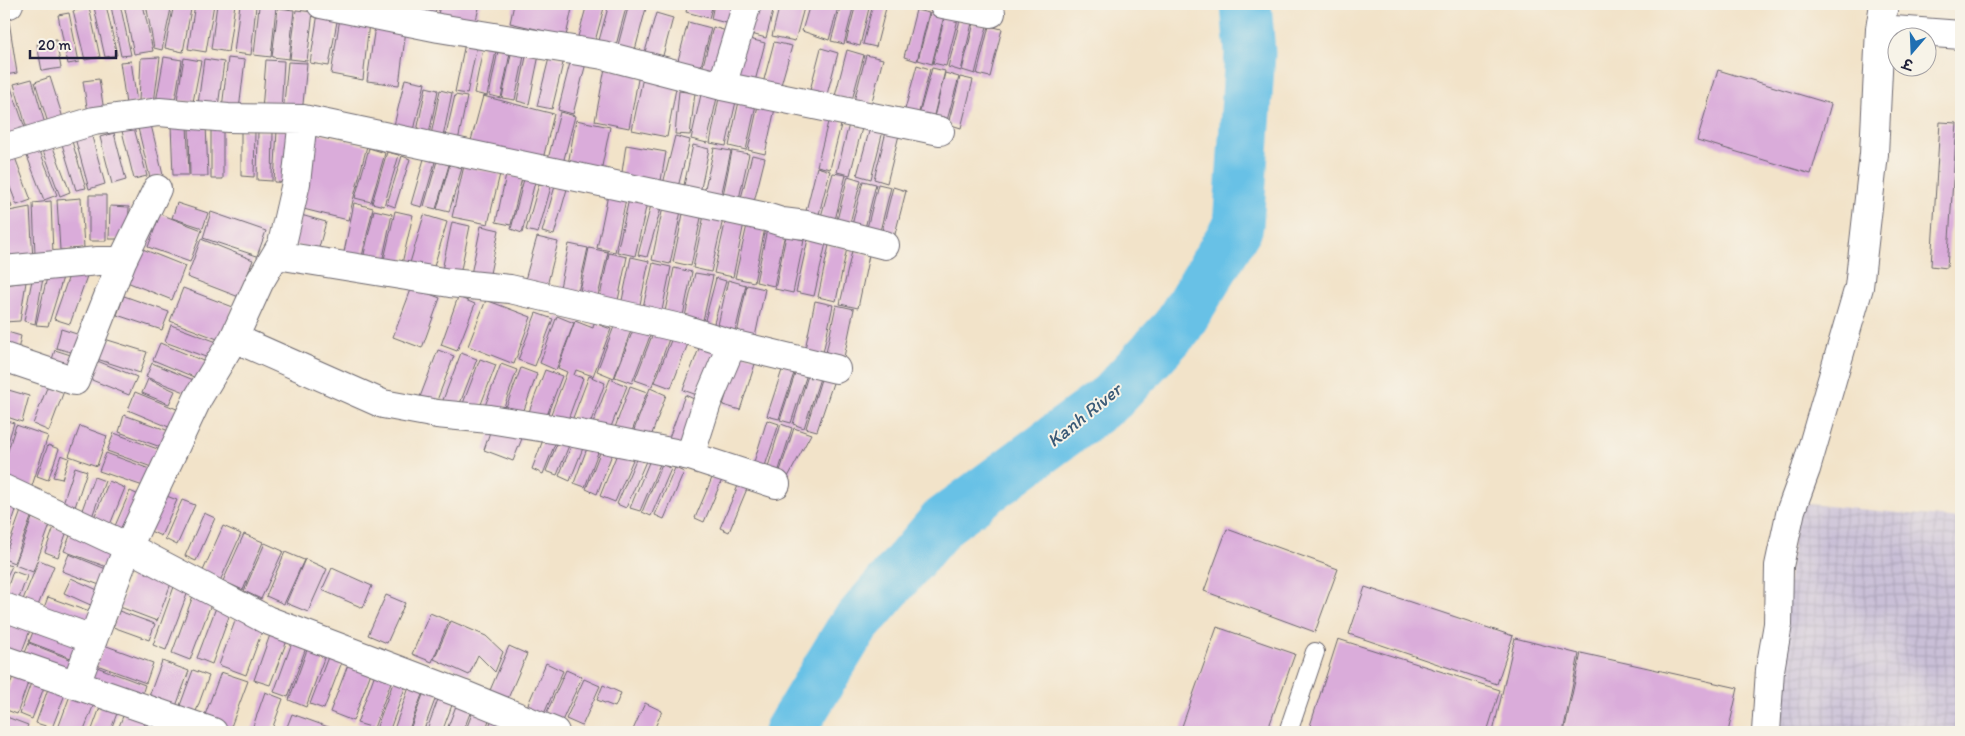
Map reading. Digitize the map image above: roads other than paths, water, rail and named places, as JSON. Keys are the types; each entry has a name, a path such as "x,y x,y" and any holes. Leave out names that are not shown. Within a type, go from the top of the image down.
{"street":[{"path":"4,5 9,4"},
{"path":"321,4 439,28 603,55 722,86 940,131"},
{"path":"722,86 747,4"},
{"path":"943,4 992,12"},
{"path":"1766,732 1770,670 1778,624 1779,566 1791,510 1806,469 1859,287 1874,154 1882,16 1961,35"},
{"path":"4,148 94,121 159,112 228,118 303,119 766,217 782,222 806,225 885,245"},
{"path":"76,684 128,547 198,398 234,338 259,283 282,244 296,184 303,119"},
{"path":"4,357 75,381 122,261 157,189"},
{"path":"277,254 450,283 510,290 684,329 732,344 836,369"},
{"path":"4,270 98,260 122,261"},
{"path":"234,338 383,404 437,414 560,430 690,456 776,484"},
{"path":"690,456 707,403 732,344"},
{"path":"4,489 128,547 267,620 462,694 554,732"},
{"path":"4,606 92,639"},
{"path":"4,660 213,732"}],"lane":[{"path":"1288,732 1315,652"}],"waterway":[{"name":"Kanh River","path":"789,732 852,628 943,522 1112,397 1177,327 1238,226 1250,53 1246,4"}]}
